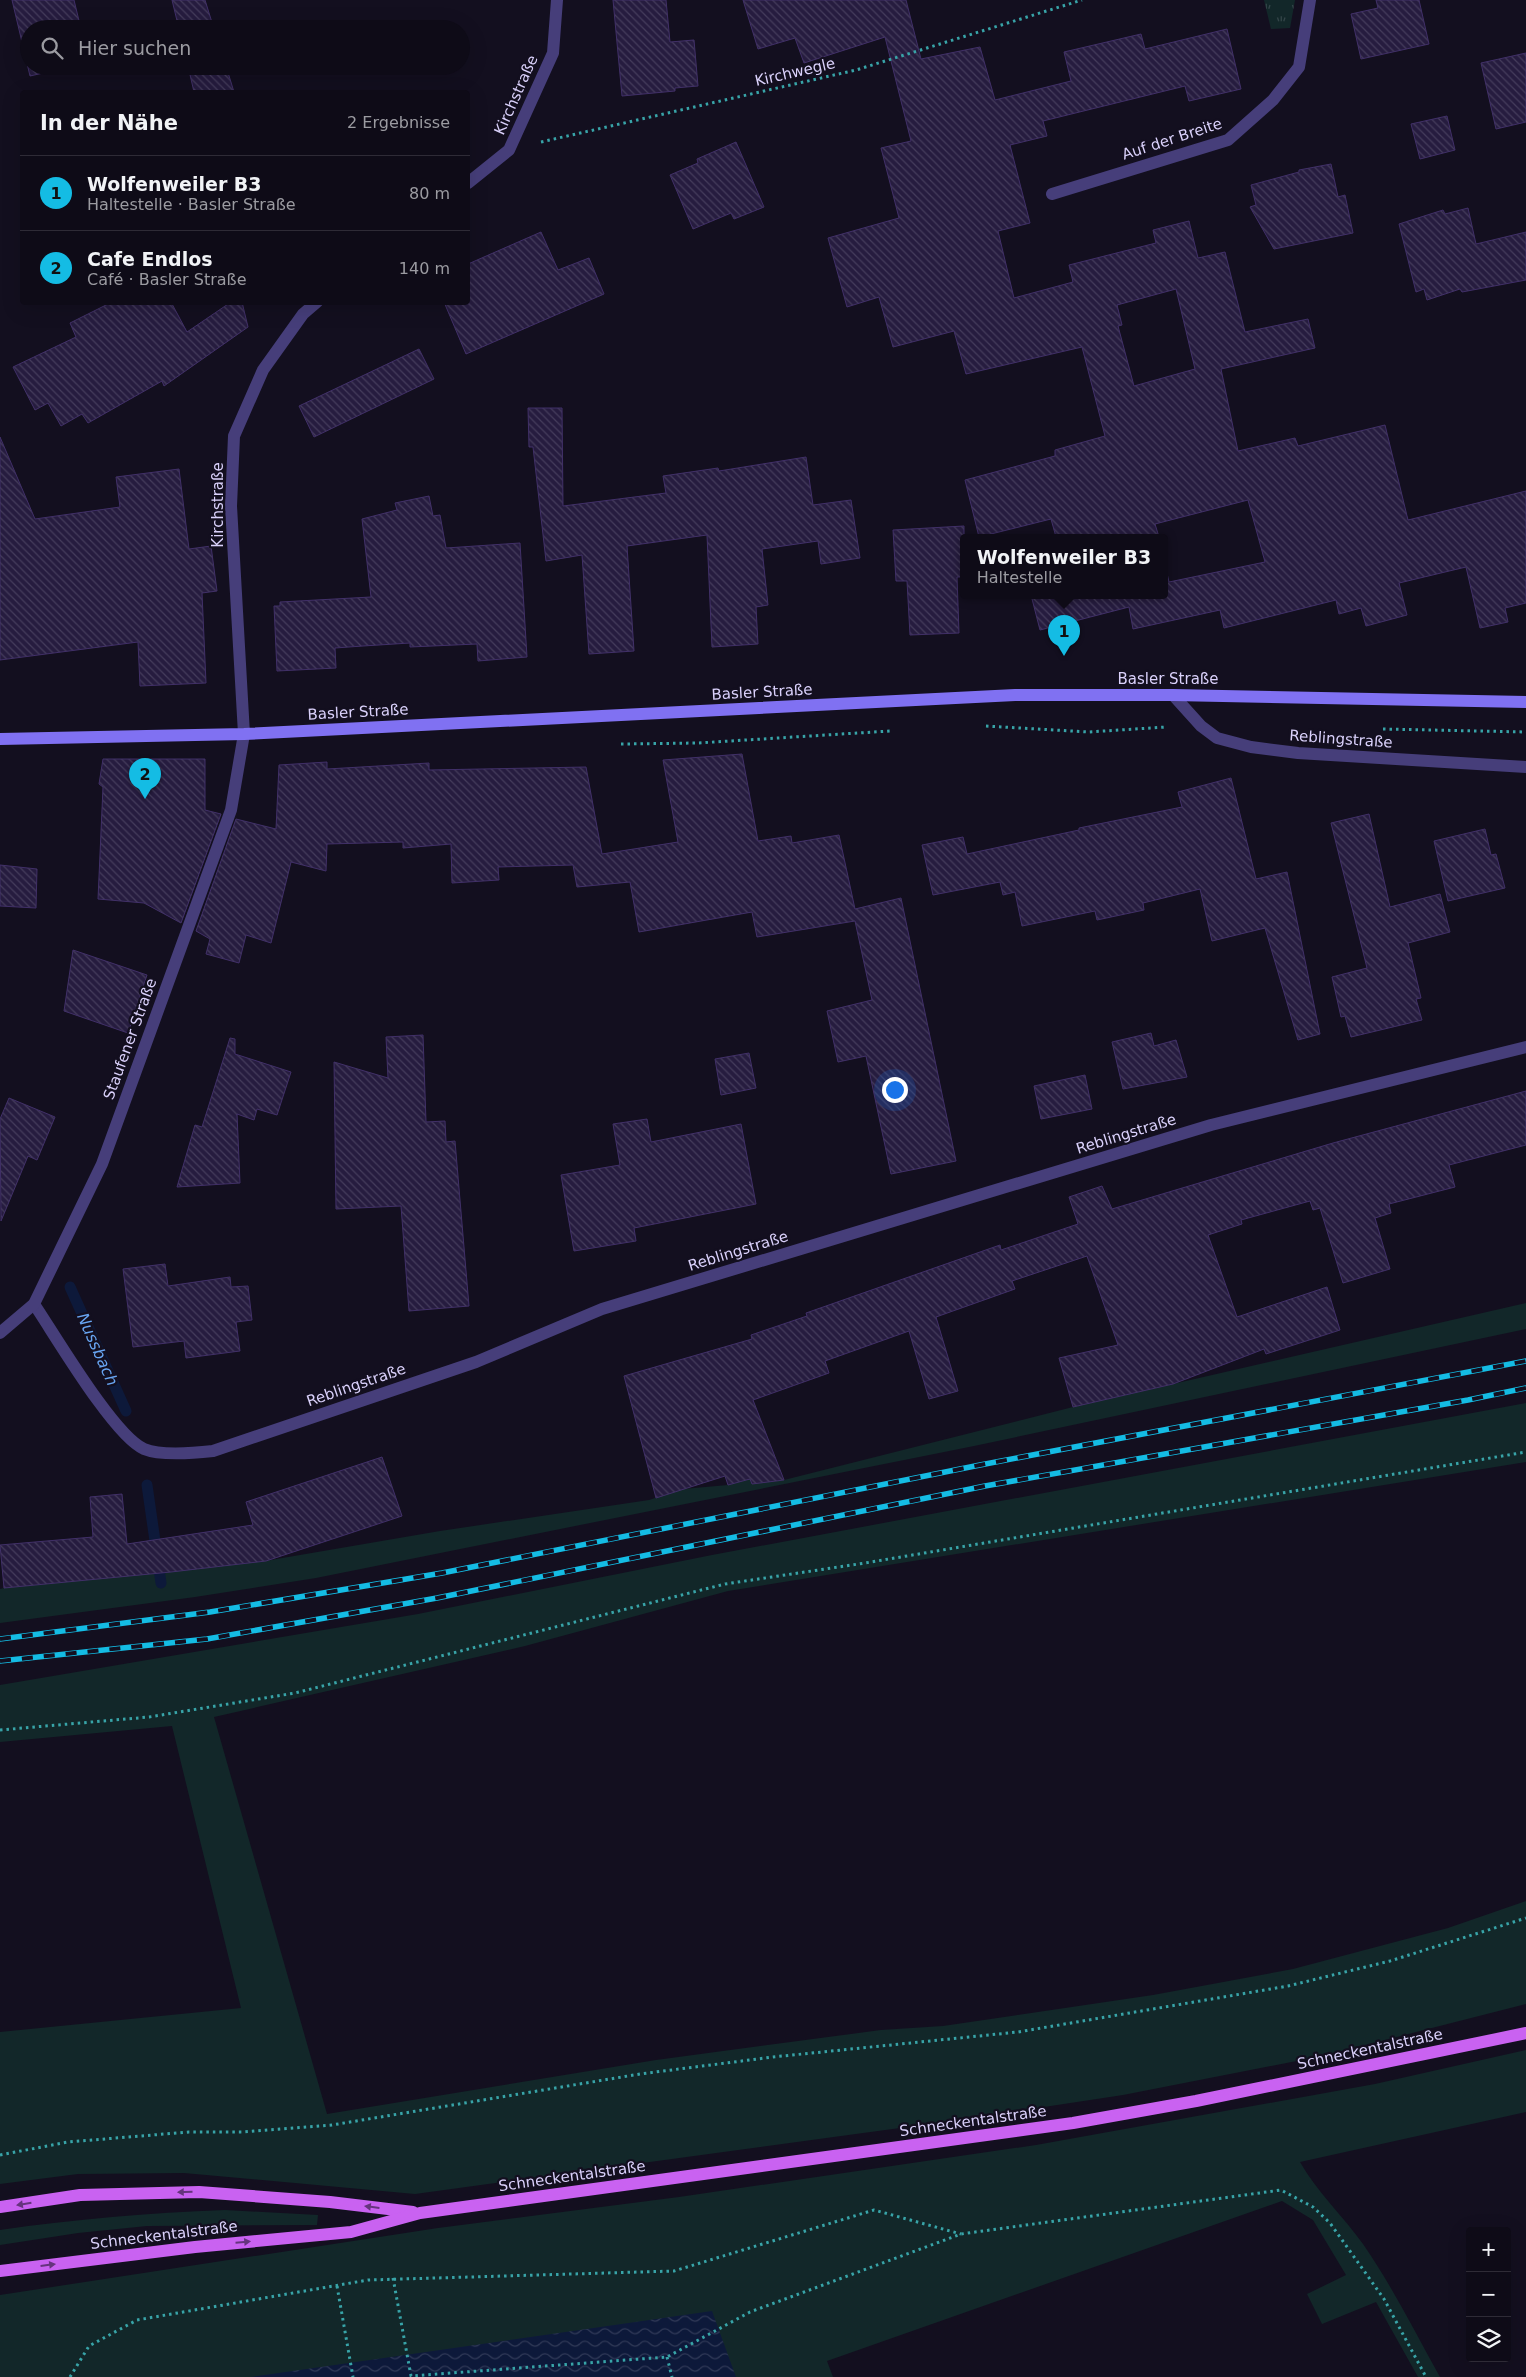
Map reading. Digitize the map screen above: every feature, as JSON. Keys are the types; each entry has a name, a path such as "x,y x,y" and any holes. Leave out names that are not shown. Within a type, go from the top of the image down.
{"main road":[{"name":"Basler Straße","path":"0,739 244,734 1015,695 1173,695 1526,702"},
{"name":"Schneckentalstraße","path":"0,2271 195,2247 351,2232 420,2213 1073,2123 1196,2101 1526,2032"},
{"name":"Schneckentalstraße","path":"0,2207 80,2195 199,2192 330,2202 420,2213"}],"street":[{"name":"Kirchstraße","path":"470,181 509,150 553,53 557,0"},
{"name":"Auf der Breite","path":"1052,194 1228,140 1272,100 1299,67 1310,0"},
{"name":"Kirchstraße","path":"244,734 232,506 234,436 263,370 302,314 313,305"},
{"name":"Reblingstraße","path":"1173,695 1201,726 1217,738 1251,746 1298,753 1526,767"},
{"name":"Staufener Straße","path":"0,1332 34,1304 102,1164 231,810 244,734"},
{"name":"Reblingstraße","path":"34,1304 118,1428 144,1449 186,1454 213,1450 476,1362 602,1309 1211,1125 1526,1047"}],"path":[{"name":"Kirchwegle","path":"509,150 856,70 1082,0"},
{"path":"978,725 1088,732 1201,726"},
{"path":"1378,729 1526,732"},
{"path":"618,744 698,743 893,730"},
{"path":"0,1730 149,1717 296,1693 725,1584 1526,1452"},
{"path":"0,2155 77,2142 189,2132 243,2132 332,2125 640,2074 773,2057 1018,2032 1288,1986 1390,1961 1526,1918"},
{"path":"393,2278 411,2376 667,2357 750,2312 961,2234 1281,2190 1313,2207 1330,2223 1384,2299 1426,2377"},
{"path":"70,2377 89,2346 137,2320 337,2286 393,2278 674,2271 874,2210 961,2234"},
{"path":"337,2286 353,2377"},
{"path":"667,2357 672,2377"}],"green space":[{"path":"1264,0 1295,0 1290,28 1271,29"},
{"path":"1526,1303 1526,1329 974,1446 316,1578 195,1597 0,1623 0,1589 4,1588 265,1561 440,1531 649,1500 683,1489 728,1485 750,1479 752,1484 784,1480 1073,1407"},
{"path":"1526,1403 1526,1462 728,1591 525,1646 214,1717 327,2114 656,2060 881,2030 943,2026 1153,1995 1293,1969 1448,1928 1526,1901 1526,2004 1322,2056 1123,2095 966,2119 415,2194 184,2173 78,2174 0,2184 0,2032 241,2008 172,1726 0,1742 0,1685 418,1614 712,1555"},
{"path":"1526,2050 1526,2112 1300,2162 1314,2184 1374,2260 1440,2377 1418,2377 1376,2302 1322,2324 1307,2294 1346,2275 1313,2220 1282,2201 827,2361 833,2377 0,2377 0,2295 438,2228 679,2197 1036,2145 1375,2084"},
{"path":"225,2210 318,2215 317,2225 147,2226 78,2233 0,2245 0,2230 112,2217"}],"water":[{"path":"712,2311 736,2377 251,2377"}],"building":[{"path":"12,0 74,0 79,20 20,20 20,34"},
{"path":"172,0 205,0 211,20 177,20"},
{"path":"613,0 666,0 670,42 694,40 698,86 675,88 675,91 622,96"},
{"path":"743,0 906,0 921,59 980,47 995,100 1071,81 1064,52 1141,34 1145,49 1227,29 1241,89 1189,101 1185,86 1043,121 1047,136 1010,145 1030,223 998,231 1014,298 1073,282 1069,265 1156,243 1153,230 1189,221 1198,258 1225,252 1245,332 1308,319 1315,348 1221,369 1238,451 1295,438 1298,446 1385,425 1408,520 1526,491 1526,603 1505,608 1508,622 1480,628 1466,567 1399,583 1407,615 1366,626 1361,608 1339,614 1336,600 1224,628 1220,610 1133,629 1129,607 1040,630 1032,599 1168,599 1168,578 1169,582 1265,562 1248,500 1155,524 1158,534 1055,534 1051,519 991,534 978,534 965,480 1055,456 1055,450 1105,436 1082,347 966,374 954,331 893,347 879,297 847,307 828,238 899,218 881,148 911,141 885,37 804,63 795,38 758,49","holes":["1176,289 1195,369 1134,386 1118,326 1122,325 1117,305"]},
{"path":"1376,0 1419,0 1429,44 1361,59 1351,14 1378,8"},
{"path":"1526,53 1526,122 1496,129 1481,63"},
{"path":"190,75 229,75 233,90 194,90"},
{"path":"1447,116 1455,150 1420,159 1411,124"},
{"path":"736,142 764,207 734,219 731,213 693,229 670,175 698,163 697,159"},
{"path":"1331,164 1338,197 1345,195 1353,233 1274,249 1250,207 1256,205 1251,185 1299,172 1299,170"},
{"path":"1468,208 1476,244 1526,232 1526,280 1462,292 1460,289 1427,300 1424,289 1416,292 1399,224 1443,210 1445,214"},
{"path":"541,232 558,270 589,258 604,294 466,354 445,305 470,305 470,263"},
{"path":"106,305 173,305 187,332 227,305 243,305 248,327 164,386 162,381 88,423 82,414 61,426 48,403 35,410 13,367 76,337 70,323"},
{"path":"419,349 434,379 314,437 299,406"},
{"path":"528,408 562,408 563,506 666,493 663,476 718,468 719,471 806,457 813,505 851,500 860,558 821,564 818,541 762,549 768,605 756,607 758,644 712,647 707,535 627,546 634,651 589,654 582,555 546,561 533,447 529,447"},
{"path":"0,437 35,519 120,507 116,477 179,469 189,549 211,546 217,591 202,593 206,683 140,686 138,642 0,660"},
{"path":"429,496 433,516 440,515 446,548 520,543 527,657 478,661 477,644 410,647 410,643 335,648 336,668 277,671 274,606 280,606 280,602 371,597 362,519 397,510 395,503"},
{"path":"964,526 964,534 960,534 960,577 957,577 959,633 910,635 907,581 896,581 893,530"},
{"path":"742,754 758,841 791,836 792,843 839,835 855,909 901,898 956,1161 891,1174 866,1056 838,1062 827,1011 872,1000 855,921 757,937 752,912 639,932 630,882 577,887 573,865 498,867 499,880 452,883 451,844 403,848 403,842 327,844 326,871 291,862 271,943 246,935 239,963 206,954 210,939 196,931 236,819 276,829 279,765 327,762 327,769 429,763 429,770 586,767 602,854 678,842 663,760"},
{"path":"103,759 205,759 205,810 221,814 181,923 144,903 98,899 103,787 99,784"},
{"path":"1231,778 1256,879 1287,872 1320,1034 1298,1040 1265,928 1212,941 1200,889 1143,903 1144,910 1097,920 1095,911 1022,926 1015,892 1003,895 1000,882 933,895 922,845 963,837 967,854 1079,830 1079,828 1182,807 1178,792"},
{"path":"1369,814 1390,907 1440,894 1450,932 1408,943 1421,998 1416,999 1422,1020 1351,1037 1345,1016 1341,1017 1332,977 1367,968 1331,823"},
{"path":"1485,829 1491,855 1496,854 1505,888 1448,901 1434,841"},
{"path":"0,865 37,869 36,908 0,906"},
{"path":"73,950 147,975 128,1033 64,1011"},
{"path":"1151,1033 1154,1046 1176,1040 1187,1077 1123,1089 1112,1042"},
{"path":"423,1035 426,1122 445,1121 446,1142 455,1141 469,1306 409,1311 401,1206 336,1209 334,1062 388,1078 386,1037"},
{"path":"230,1038 235,1039 235,1054 291,1072 277,1115 257,1109 254,1120 237,1114 240,1183 177,1187 195,1125 202,1127"},
{"path":"749,1053 756,1088 721,1095 715,1059"},
{"path":"1085,1075 1092,1109 1041,1119 1034,1086"},
{"path":"1526,1091 1526,1145 1449,1165 1455,1187 1389,1204 1391,1213 1375,1218 1390,1269 1343,1283 1320,1208 1313,1210 1310,1201 1241,1220 1242,1224 1208,1235 1237,1317 1327,1287 1340,1330 1266,1354 1264,1349 1173,1384 1073,1407 1059,1358 1118,1345 1087,1256 1012,1281 1015,1289 936,1317 958,1391 929,1399 909,1331 825,1361 829,1373 753,1400 784,1480 752,1484 750,1479 728,1485 725,1476 656,1498 624,1376 752,1339 751,1335 807,1316 806,1313 1000,1245 1001,1250 1078,1224 1069,1197 1102,1186 1112,1209 1333,1143"},
{"path":"9,1098 55,1117 37,1160 28,1156 1,1221 0,1119"},
{"path":"647,1119 651,1142 741,1124 756,1204 634,1228 636,1241 574,1251 561,1175 620,1165 613,1124"},
{"path":"165,1264 168,1286 230,1277 231,1287 248,1286 252,1320 236,1322 240,1351 186,1358 184,1341 133,1347 123,1269"},
{"path":"382,1457 402,1516 266,1561 4,1588 0,1545 93,1537 90,1497 122,1494 127,1544 253,1525 246,1502"}],"waterway":[{"name":"Nussbach","path":"70,1287 126,1411"},
{"name":"Nussbach","path":"147,1485 161,1583"}],"railway":[{"path":"0,1639 210,1612 442,1573 980,1465 1526,1361"},
{"path":"0,1661 207,1639 437,1598 985,1486 1526,1388"}],"place":[{"name":"Wolfenweiler B3","path":"1064,656"},
{"name":"Cafe Endlos","path":"145,799"}]}
